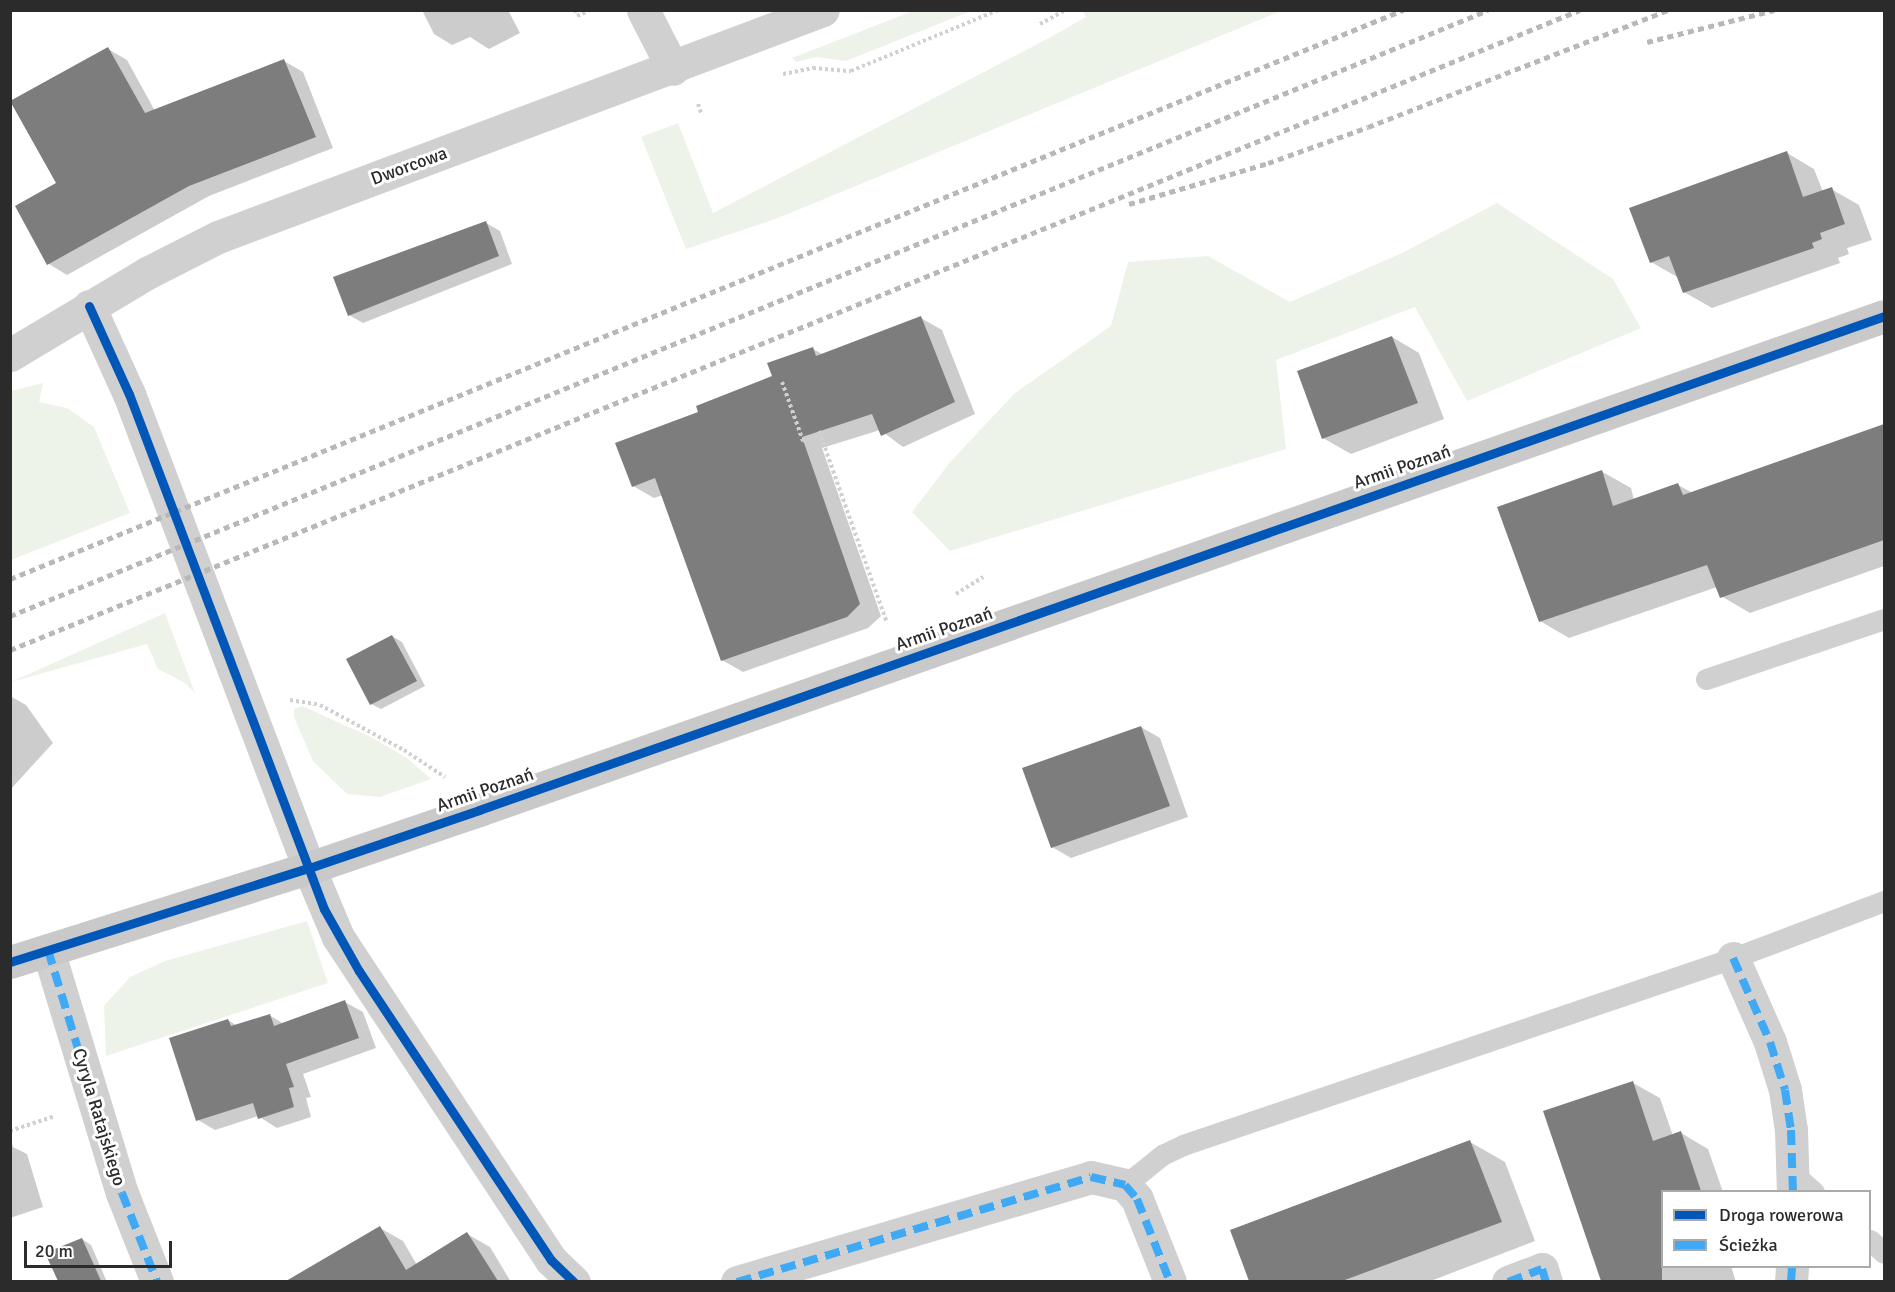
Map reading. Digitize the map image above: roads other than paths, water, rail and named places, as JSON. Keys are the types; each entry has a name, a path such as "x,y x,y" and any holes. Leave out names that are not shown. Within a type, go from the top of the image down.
{"main road":[{"name":"Armii Poznań","path":"10,962 309,868 1884,316"}],"street":[{"path":"643,10 673,69"},
{"name":"Dworcowa","path":"10,355 89,306 218,237 673,69 823,10"},
{"path":"89,306 129,394 309,868 338,937 551,1260 574,1281"},
{"name":"Cyryla Ratajskiego","path":"48,950 122,1193 157,1281"},
{"path":"1733,958 1770,1042 1785,1090 1800,1186"},
{"path":"737,1281 1091,1177 1125,1185 1137,1199 1166,1269"},
{"path":"1508,1281 1542,1269 1546,1281"}],"lane":[{"path":"1706,679 1884,619"},
{"path":"1125,1185 1162,1155 1183,1145 1733,958 1884,902"},
{"path":"1871,1242 1884,1253"}],"railway":[{"path":"10,579 1403,10"},
{"path":"10,616 1488,10"},
{"path":"10,650 1580,10"},
{"path":"1129,204 1268,163 1368,127 1668,10"},
{"path":"1647,42 1774,10"}]}
